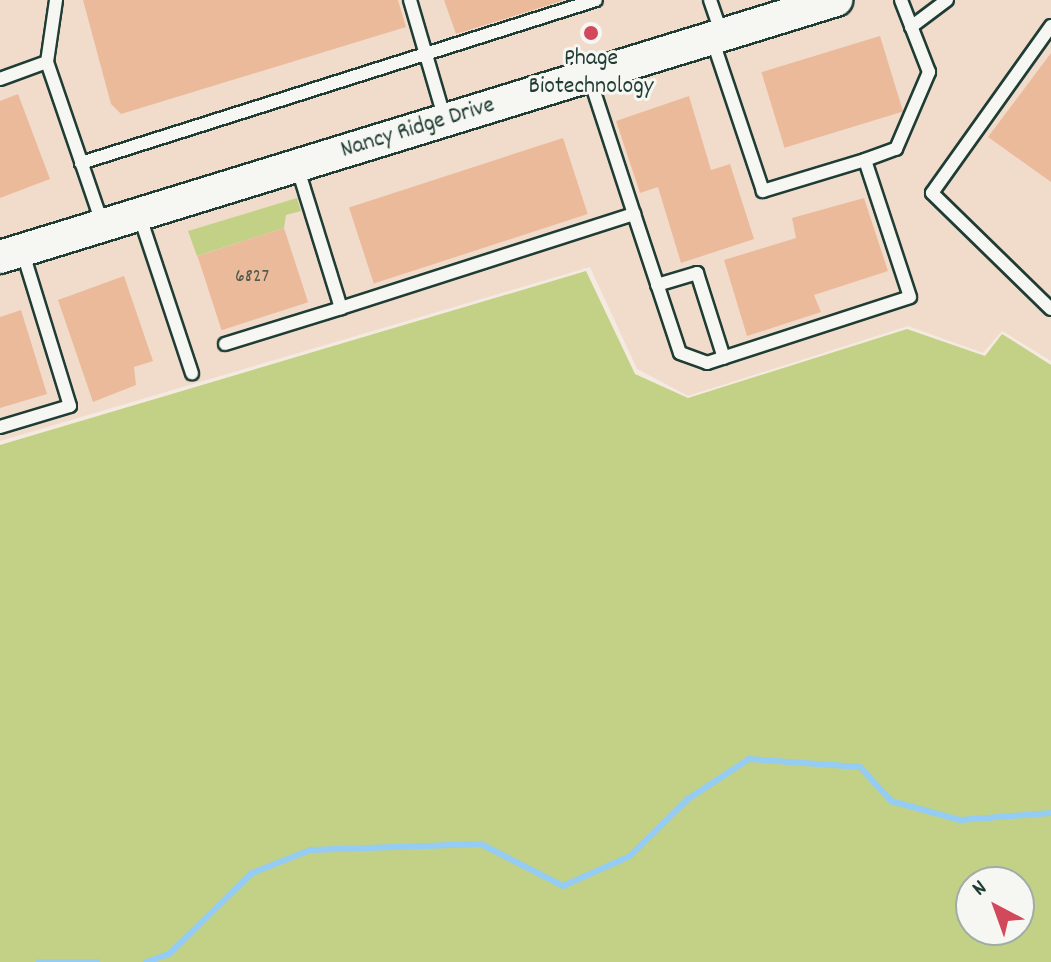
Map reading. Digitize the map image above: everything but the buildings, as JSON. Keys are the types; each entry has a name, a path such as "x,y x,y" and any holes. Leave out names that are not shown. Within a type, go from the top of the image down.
{"street":[{"name":"Nancy Ridge Drive","path":"11,254 836,0"}],"lane":[{"path":"56,0 47,62 103,226"},
{"path":"410,0 445,120"},
{"path":"81,163 596,0"},
{"path":"710,0 716,37 763,191 896,149 929,72 901,0"},
{"path":"911,27 947,0"},
{"path":"1051,26 932,193 1051,309"},
{"path":"0,79 47,62"},
{"path":"589,76 680,353 707,363 910,297 865,160"},
{"path":"297,166 341,308"},
{"path":"139,214 192,373"},
{"path":"225,344 634,214"},
{"path":"0,427 70,406 11,254"},
{"path":"657,285 697,273 724,358"}],"shaded area":[{"path":"0,0 1051,0 1051,361 1002,331 983,353 908,326 688,396 637,369 590,267 0,441"}],"green space":[{"path":"297,198 301,211 286,215 284,228 197,256 188,231"},
{"path":"586,271 635,374 688,398 907,329 985,356 1002,334 1051,365 1051,962 0,962 0,445"}],"waterway":[{"path":"146,962 169,954 252,873 310,850 481,844 563,886 630,856 688,799 749,759 860,767 891,801 960,820 1051,813"},
{"path":"39,962 97,962"}],"place":[{"name":"Phage Biotechnology","path":"591,33"}]}
